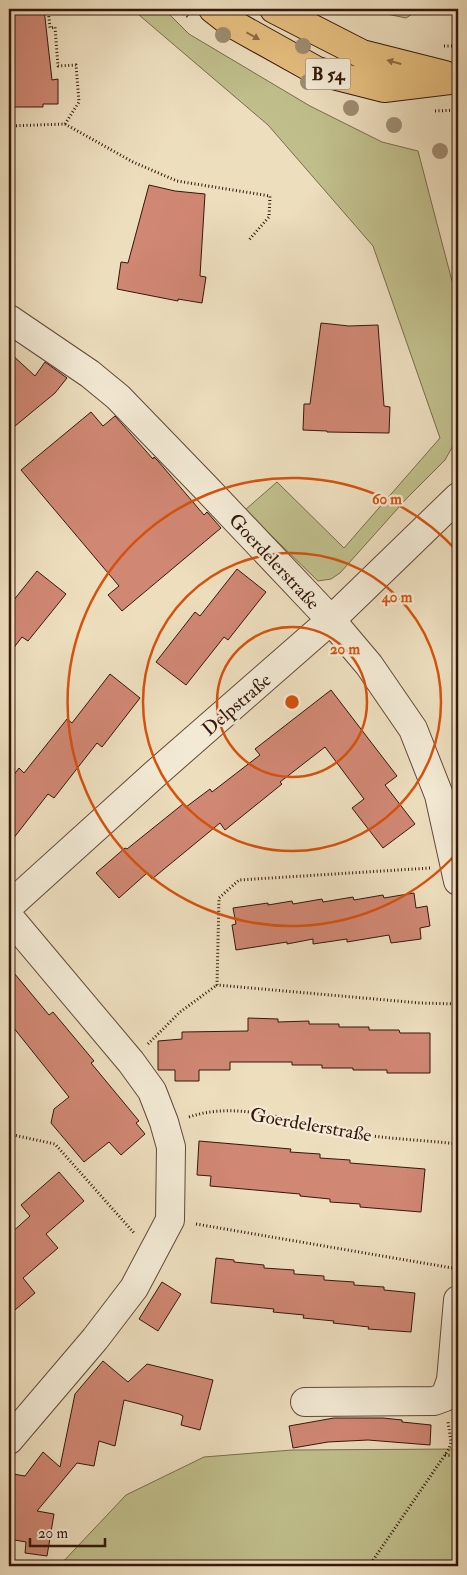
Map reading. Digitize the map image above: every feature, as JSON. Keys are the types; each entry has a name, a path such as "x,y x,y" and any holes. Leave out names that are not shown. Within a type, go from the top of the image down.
{"main road":[{"name":"B 54","path":"213,9 231,23 317,71 384,88 458,78"},
{"name":"B 54","path":"274,9 362,54 458,78"}],"street":[{"name":"Goerdelerstraße","path":"9,319 90,374 118,398 331,620 369,665 413,729 439,795 457,874"},
{"name":"Delpstraße","path":"9,906 155,774 331,620 458,497"},
{"path":"9,917 152,1091 171,1147 170,1220 153,1254 134,1288 95,1339 9,1440"},
{"path":"305,1402 434,1401 445,1397 451,1380 458,1300"}],"path":[{"path":"48,9 50,28 55,27 58,66 76,65 79,102 65,124"},
{"path":"9,126 65,124 133,162 177,181 270,196 269,217 248,241"},
{"path":"458,739 456,739 458,773"},
{"path":"217,985 219,898 239,880 457,874"},
{"path":"130,1062 180,1012 217,985 420,1003 458,1004"},
{"name":"Goerdelerstraße","path":"165,1126 193,1116 225,1110 252,1112 350,1133 458,1144"},
{"path":"9,1134 55,1144 153,1254"},
{"path":"170,1220 458,1269"},
{"path":"369,1566 449,1449 451,1442 445,1397"},
{"path":"445,1455 458,1456"}],"shaded area":[{"path":"132,9 164,9 189,34 310,106 382,142 418,151 458,304 458,437 445,460 408,497 340,573 331,579 318,581 245,510 277,482 344,548 440,438 373,246 268,125"},
{"path":"363,9 420,9 406,18"},
{"path":"458,1449 458,1566 59,1566 126,1495 204,1457 292,1450"}],"building":[{"path":"9,9 44,9 52,80 58,79 58,104 43,104 43,107 9,107"},
{"path":"149,185 175,191 205,194 200,276 206,277 202,303 178,299 178,301 117,289 121,262 128,263"},
{"path":"321,323 349,326 378,325 384,406 390,407 389,433 303,430 304,404 310,404"},
{"path":"9,352 35,376 45,362 67,378 55,393 9,431"},
{"path":"91,412 103,426 115,416 153,459 154,457 158,461 204,515 207,512 221,528 122,611 108,595 119,586 21,470"},
{"path":"237,569 266,592 228,640 224,637 186,685 156,662 195,612 200,616"},
{"path":"37,571 66,594 28,641 22,637 9,654 9,606"},
{"path":"110,674 140,698 102,747 97,743 54,798 48,794 9,844 9,781 19,768 24,773 67,719 72,723"},
{"path":"331,690 397,776 385,785 415,824 383,848 352,808 364,799 325,747 280,782 282,784 225,830 220,823 152,879 147,873 119,898 96,873 125,848 127,849 183,804 186,807 210,789 212,792 260,755 255,749"},
{"path":"414,893 416,908 427,906 430,926 420,928 421,939 391,943 389,935 347,942 347,939 313,944 313,939 236,950 232,925 236,924 233,908 292,901 293,904 322,899 323,902 353,897 354,900 383,895 384,898"},
{"path":"9,967 49,1015 53,1012 94,1061 91,1063 139,1121 136,1123 145,1134 121,1155 109,1142 84,1162 51,1123 54,1109 69,1097 9,1022"},
{"path":"248,1018 278,1019 278,1022 309,1021 309,1024 339,1024 339,1027 369,1027 369,1030 399,1030 400,1033 430,1033 430,1073 387,1073 387,1070 322,1068 322,1065 292,1065 292,1062 230,1062 230,1070 199,1070 199,1081 175,1081 175,1070 158,1070 158,1041 182,1039 182,1032 248,1031"},
{"path":"199,1141 291,1149 290,1152 320,1154 320,1158 350,1160 350,1163 425,1169 421,1212 360,1207 360,1204 330,1202 330,1199 300,1196 300,1194 210,1186 211,1176 197,1175"},
{"path":"59,1172 84,1201 46,1234 58,1248 23,1278 35,1293 9,1315 9,1235 30,1216 21,1205"},
{"path":"216,1258 264,1265 264,1268 294,1270 294,1274 324,1276 324,1280 354,1282 354,1285 384,1287 384,1290 415,1293 411,1332 368,1329 369,1327 303,1318 304,1315 273,1312 274,1309 211,1303"},
{"path":"162,1282 181,1294 158,1331 139,1319"},
{"path":"103,1361 128,1382 147,1364 213,1380 200,1430 181,1425 183,1416 179,1414 124,1400 115,1446 99,1441 94,1466 77,1463 37,1511 54,1514 47,1556 25,1553 26,1542 9,1539 9,1497 13,1474 25,1476 43,1452 60,1467 75,1394"},
{"path":"334,1418 383,1418 431,1425 430,1445 368,1440 328,1442 293,1448 289,1426"}]}
